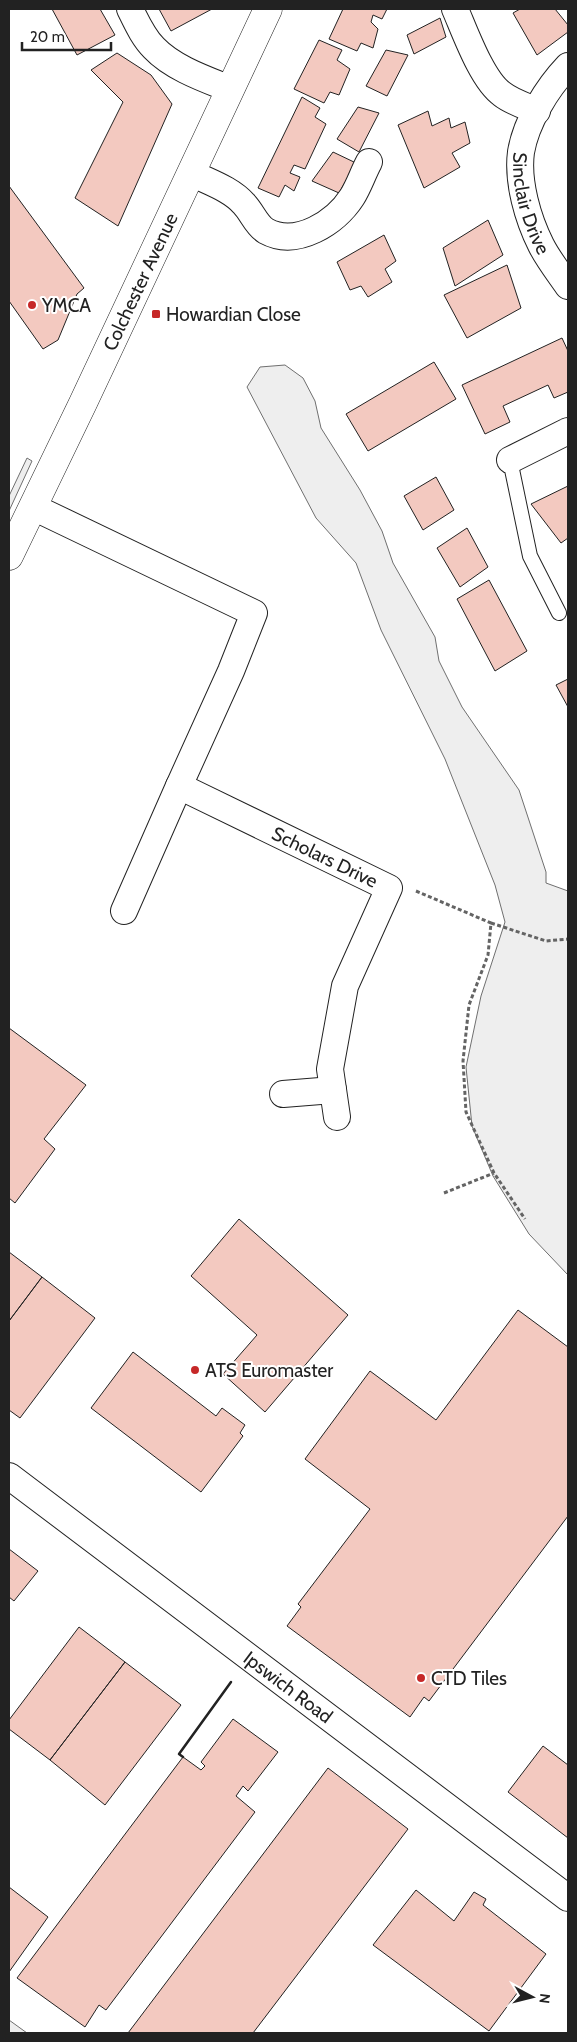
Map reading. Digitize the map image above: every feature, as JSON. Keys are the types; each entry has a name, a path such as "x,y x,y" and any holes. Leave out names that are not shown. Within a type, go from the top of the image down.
{"street":[{"path":"130,9 142,33 155,49 172,62 230,89"},
{"name":"Colchester Avenue","path":"9,560 268,9"},
{"path":"455,9 488,79 496,90 504,96 537,111"},
{"name":"Sinclair Drive","path":"568,66 558,76 537,111 528,130 521,153 521,176 531,222 541,246 568,286"},
{"path":"191,174 234,195 245,204 266,230 279,235 297,236 313,230 340,213 352,196 369,162"},
{"path":"510,460 568,430"},
{"path":"33,508 254,613 231,671 124,911"},
{"name":"Scholars Drive","path":"179,786 389,888 345,986 330,1070 337,1117"},
{"path":"283,1094 333,1090"},
{"name":"Ipswich Road","path":"9,1476 568,1898"}],"lane":[{"path":"510,460 530,556 559,614"}],"path":[{"path":"389,888 412,889 491,923 546,941 568,939"},
{"path":"491,923 488,955 470,1005 462,1061 466,1112 494,1173 525,1219"},
{"path":"444,1193 494,1173"}],"shaded area":[{"path":"285,365 303,378 315,401 321,428 360,490 382,531 393,563 435,637 439,661 462,707 519,790 546,872 546,883 568,891 568,1275 529,1234 493,1176 472,1126 466,1067 481,996 505,922 495,885 445,759 381,630 356,563 316,518 247,387 260,367"},
{"path":"27,458 32,461 9,511 9,496"},
{"path":"9,2020 27,2033 9,2033"}],"building":[{"path":"52,9 100,9 115,35 77,55"},
{"path":"159,9 212,9 171,31"},
{"path":"343,9 387,9 382,19 373,15 371,22 378,29 373,48 361,43 357,51 329,39"},
{"path":"520,9 555,9 568,25 568,32 537,55 513,13"},
{"path":"440,18 446,37 414,54 407,35"},
{"path":"319,40 342,50 337,60 350,69 339,95 330,92 324,103 294,89"},
{"path":"386,50 408,55 387,96 366,86"},
{"path":"117,53 151,75 172,104 118,226 75,198 123,102 91,70"},
{"path":"302,97 320,108 315,117 326,124 305,169 294,165 290,173 300,177 294,191 285,185 279,197 258,188"},
{"path":"358,107 379,113 359,152 337,139"},
{"path":"428,111 432,126 449,118 451,128 465,122 470,143 452,153 460,167 424,188 398,125"},
{"path":"333,152 356,163 339,193 312,181"},
{"path":"9,186 84,288 77,294 58,340 43,349 9,301"},
{"path":"488,220 503,255 455,286 443,248"},
{"path":"384,235 396,261 385,269 392,282 368,297 361,286 350,290 337,262"},
{"path":"507,265 521,308 467,338 444,295"},
{"path":"562,338 568,351 568,392 554,398 548,385 503,406 510,422 485,434 462,385"},
{"path":"434,362 456,399 368,451 346,414"},
{"path":"436,477 454,510 423,530 404,496"},
{"path":"568,486 568,538 561,543 531,504"},
{"path":"467,528 488,567 460,587 437,548"},
{"path":"489,580 527,651 495,671 457,599"},
{"path":"568,679 568,707 556,685"},
{"path":"9,1028 86,1085 44,1139 55,1149 15,1203 9,1198"},
{"path":"239,1219 348,1315 265,1412 223,1374 257,1335 191,1276"},
{"path":"9,1252 42,1277 9,1321"},
{"path":"42,1277 95,1318 20,1418 9,1410 9,1321"},
{"path":"518,1310 568,1347 568,1516 429,1701 424,1697 410,1717 287,1626 301,1607 298,1604 370,1509 305,1459 370,1371 436,1420"},
{"path":"133,1352 216,1416 222,1408 245,1425 240,1433 243,1436 201,1492 91,1408"},
{"path":"9,1549 38,1571 14,1601 9,1597"},
{"path":"79,1627 125,1662 50,1760 9,1729 9,1720"},
{"path":"125,1662 181,1705 105,1805 50,1760"},
{"path":"233,1719 278,1752 248,1791 243,1786 236,1796 255,1812 106,2010 99,2005 85,2027 17,1978 183,1757 201,1770 205,1766 201,1762"},
{"path":"543,1746 568,1765 568,1838 508,1792"},
{"path":"328,1768 408,1829 253,2033 128,2033"},
{"path":"9,1887 48,1917 9,1972"},
{"path":"416,1890 454,1921 474,1892 486,1899 483,1905 546,1954 489,2031 373,1945"}],"wall":[{"path":"183,1757 179,1754 231,1682"}],"place":[{"name":"YMCA","path":"32,305"},
{"name":"Howardian Close","path":"156,314"},
{"name":"ATS Euromaster","path":"195,1370"},
{"name":"CTD Tiles","path":"421,1678"}]}
